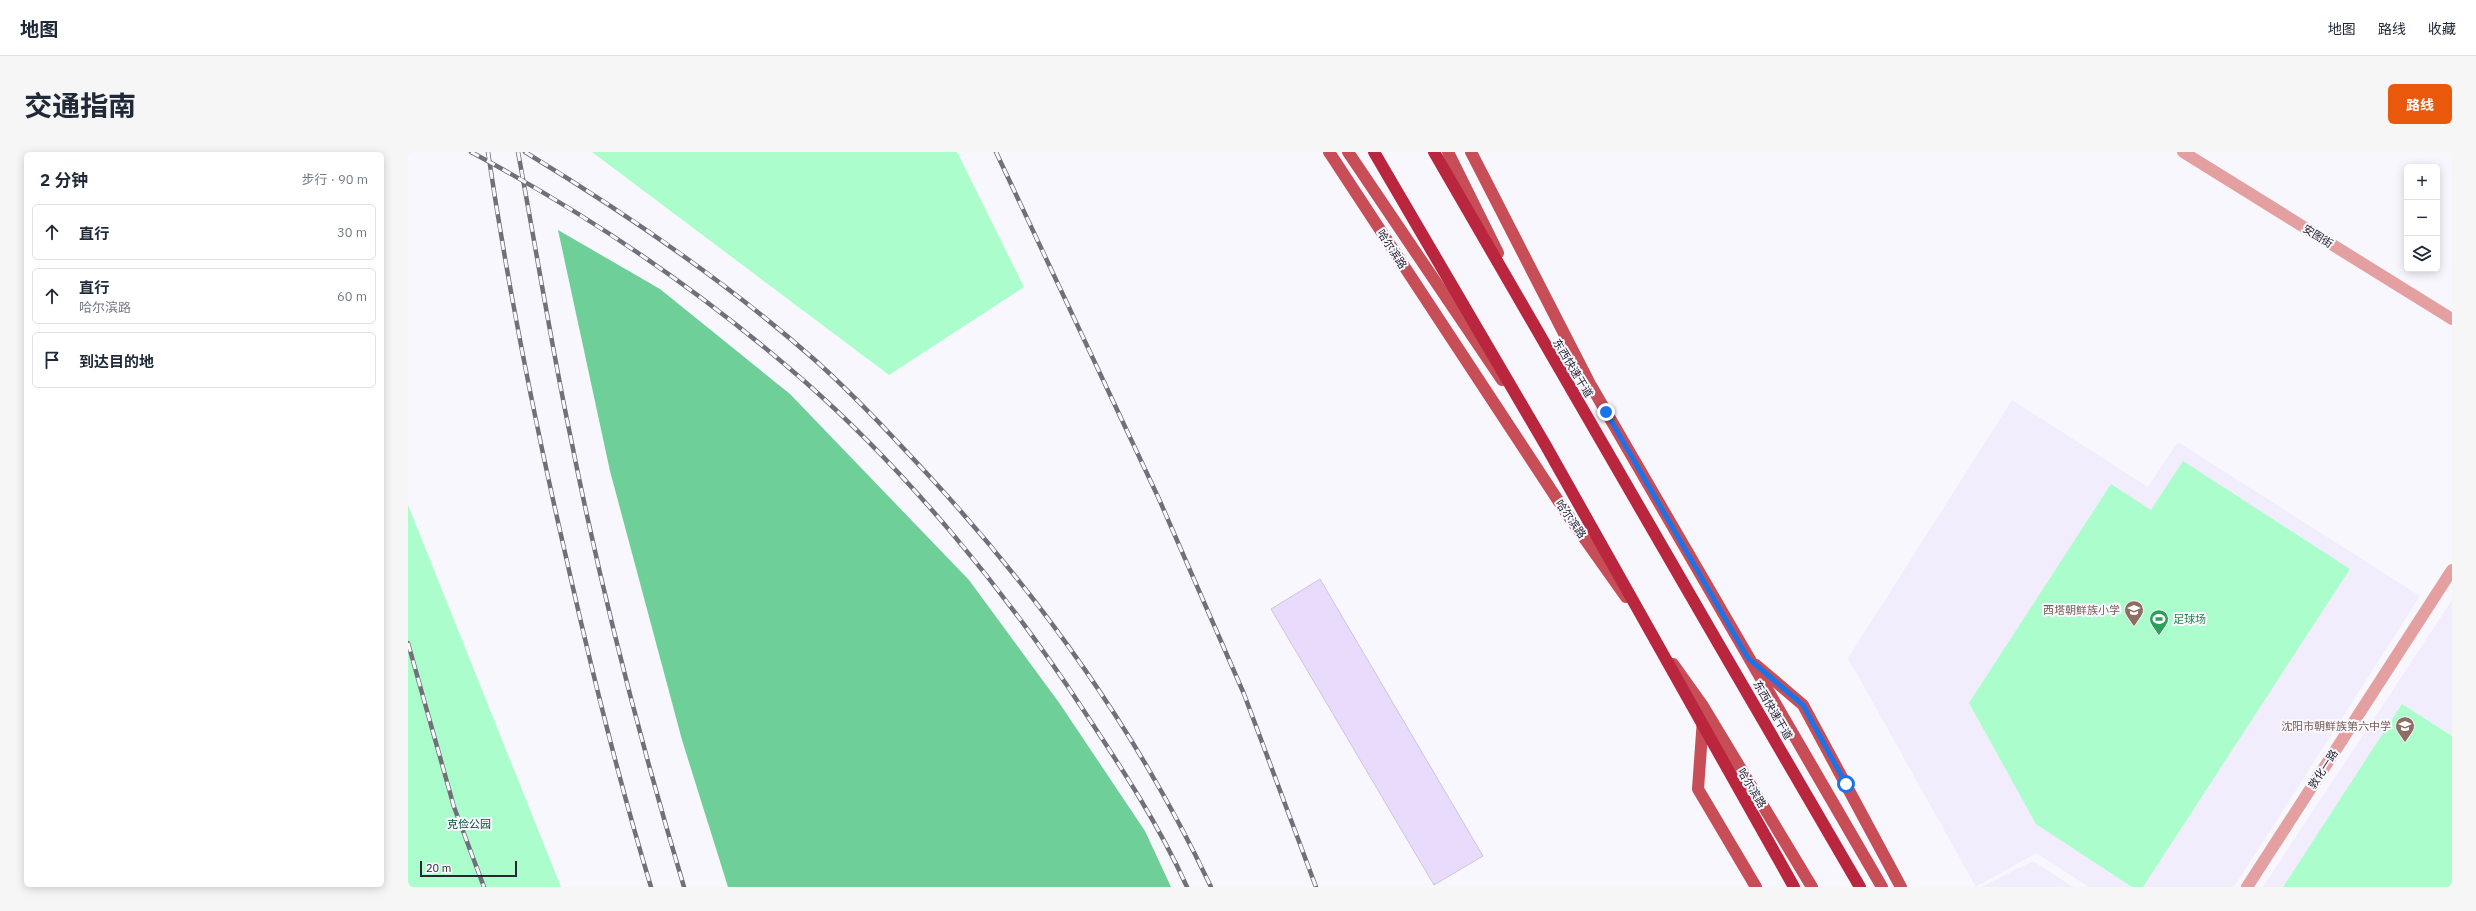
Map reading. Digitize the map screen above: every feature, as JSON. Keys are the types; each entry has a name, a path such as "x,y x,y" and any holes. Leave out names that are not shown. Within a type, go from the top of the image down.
{"highway":[{"path":"1374,152 1546,446 1794,887"},
{"name":"东西快速干道","path":"1434,152 1538,335 1664,548 1860,887"}],"main road":[{"name":"哈尔滨路","path":"1329,152 1565,511 1704,706 1812,887"},
{"path":"1348,152 1546,446"},
{"path":"1448,152 1538,335"},
{"path":"1471,152 1590,384 1882,887"},
{"path":"1748,658 1803,705 1898,882"},
{"path":"1704,706 1698,789 1756,887"}],"street":[{"name":"安图街","path":"2183,152 2452,319"},
{"name":"敦化一路","path":"2247,887 2452,570"}],"shaded area":[{"name":"西塔朝鲜族小学","path":"2012,400 2148,487 2178,442 2420,596 2234,887 2089,887 2036,853 1976,887 1848,658"},
{"name":"沈阳市朝鲜族第六中学","path":"2452,600 2452,887 2263,887"},
{"path":"2033,861 2073,887 1981,887"}],"green space":[{"path":"592,152 957,152 1024,287 889,375"},
{"path":"558,230 660,289 790,394 969,580 1060,704 1145,831 1171,887 728,887 682,740 610,471"},
{"name":"足球场","path":"2183,461 2350,569 2143,887 2132,887 2036,824 1969,703 2111,484 2151,510"},
{"name":"克俭公园","path":"408,505 561,887 408,887"},
{"name":"沈阳市朝鲜族第六中学","path":"2402,704 2452,736 2452,887 2283,887"}],"building":[{"path":"1320,579 1483,856 1434,885 1271,609"}],"railway":[{"path":"471,152 558,202 601,229 685,286 725,316 803,380 881,454 954,536 1023,623 1098,732 1139,797 1164,841 1187,887"},
{"path":"488,152 513,305 555,507 585,640 627,805 651,887"},
{"path":"518,152 557,368 595,552 622,664 684,887"},
{"path":"525,152 601,200 675,250 747,304 816,361 861,404 903,448 972,524 1012,572 1050,621 1086,672 1121,724 1153,777 1183,831 1211,887"},
{"path":"996,152 1159,499 1244,694 1316,887"},
{"path":"408,643 454,807 484,887"}],"place":[{"name":"西塔朝鲜族小学","path":"2134,627"},
{"name":"足球场","path":"2159,636"},
{"name":"沈阳市朝鲜族第六中学","path":"2405,743"}],"route":[{"path":"1606,412 1748,658 1803,705 1846,784"}]}
